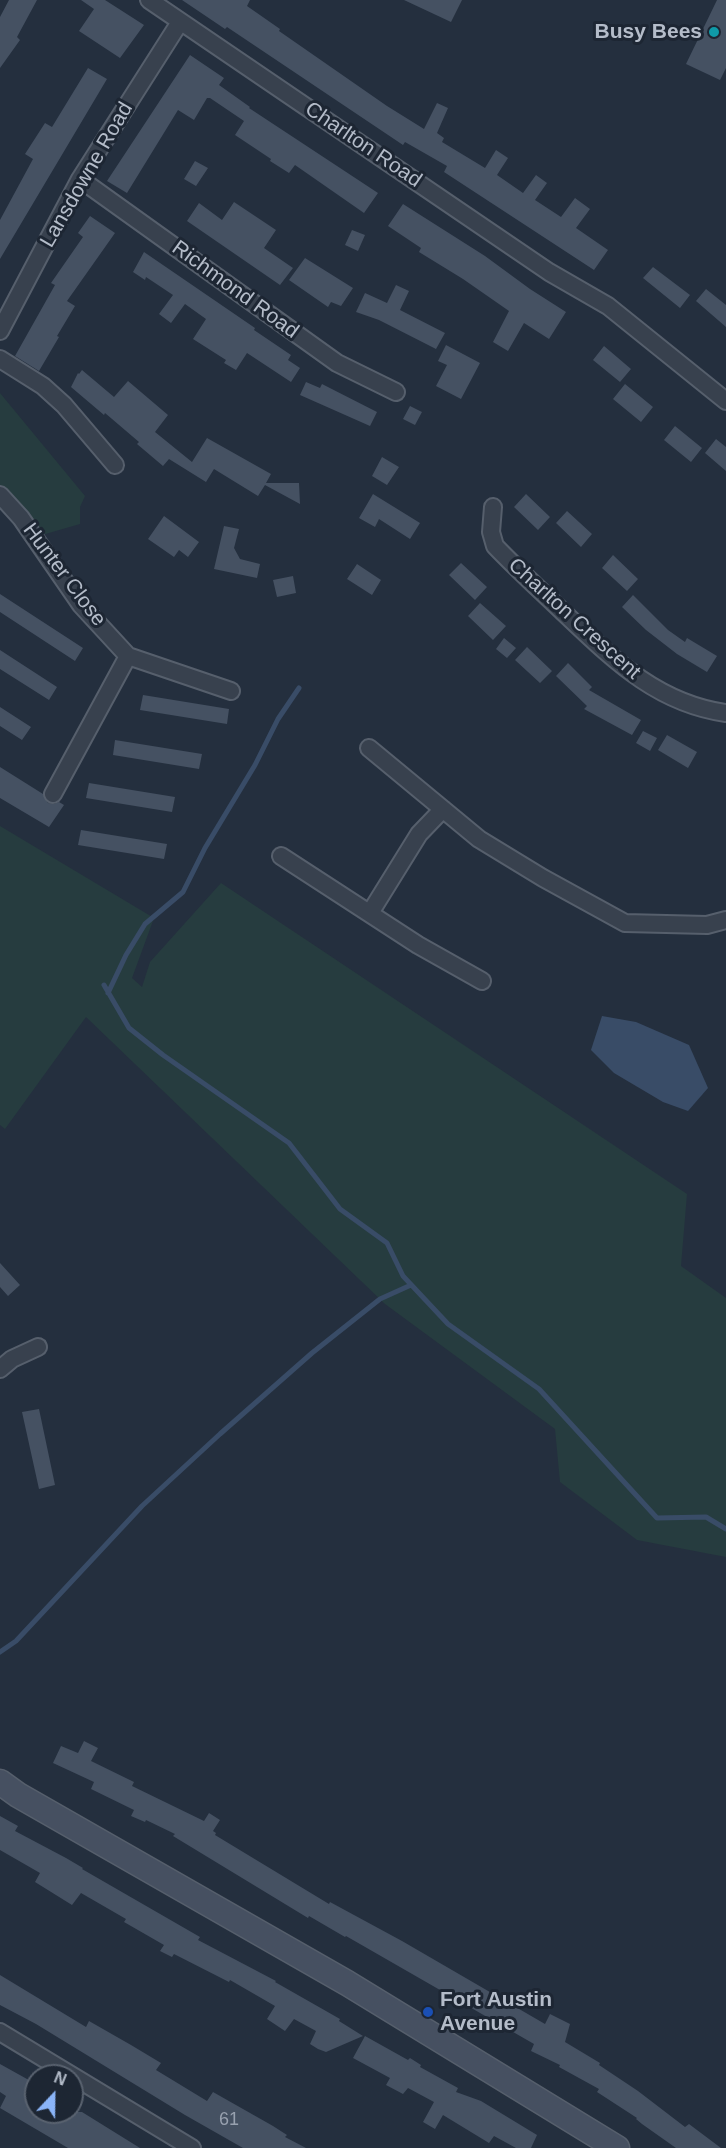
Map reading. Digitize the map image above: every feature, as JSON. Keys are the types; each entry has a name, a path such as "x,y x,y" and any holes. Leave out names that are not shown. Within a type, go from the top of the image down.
{"main road":[{"path":"0,1782 18,1796 347,1983 617,2148"}],"street":[{"name":"Charlton Road","path":"149,0 549,272 608,306 726,401"},
{"name":"Lansdowne Road","path":"0,331 80,179 180,22"},
{"name":"Richmond Road","path":"80,179 337,363 396,392"},
{"path":"0,359 50,392 115,465"},
{"name":"Hunter Close","path":"0,495 21,518 81,605 128,656 231,691"},
{"name":"Charlton Crescent","path":"493,507 491,532 495,546 623,668 664,695 695,706 726,713"},
{"path":"53,794 128,656"},
{"path":"369,748 479,838 543,878 625,923 707,925 726,920"},
{"path":"370,913 419,834 443,809"},
{"path":"281,856 418,945 482,981"},
{"path":"0,1369 12,1359 38,1347"},
{"path":"0,2032 192,2148"}],"green space":[{"path":"0,393 85,496 80,507 80,524 42,535 16,502 0,510"},
{"path":"0,826 154,918 132,978 142,987 150,962 221,883 687,1194 681,1266 726,1298 726,1557 637,1540 560,1482 555,1429 385,1304 86,1017 5,1129 0,1125"}],"water":[{"path":"602,1016 636,1022 689,1045 708,1088 688,1111 663,1102 614,1073 591,1050"}],"building":[{"path":"9,0 37,0 17,37 20,40 0,68 0,17"},
{"path":"81,0 105,0 144,25 120,58 79,31 94,9"},
{"path":"182,0 250,0 247,6 280,29 279,31 424,129 437,103 448,108 437,133 444,138 442,142 485,168 496,150 508,158 497,175 523,193 536,175 547,183 535,200 561,217 575,198 590,209 576,228 608,250 594,270 444,172 447,166 405,142 403,145 227,27 225,29"},
{"path":"404,0 462,0 451,22"},
{"name":"Busy Bees","path":"717,0 726,0 726,68 720,80 686,64"},
{"path":"190,55 224,78 219,85 249,108 378,193 364,213 295,165 289,173 235,135 244,121 210,98 207,98 194,120 178,110 127,193 107,181"},
{"path":"88,68 107,79 0,259 0,220 33,159 25,154 45,123 52,127"},
{"path":"195,161 208,168 196,186 184,179"},
{"path":"234,202 276,230 264,248 293,268 280,285 187,221 199,203 222,220"},
{"path":"403,204 485,256 566,312 549,339 524,323 508,351 493,342 509,311 419,252 421,248 388,226"},
{"path":"90,216 115,233 67,301 75,306 39,371 15,356 55,285 51,283 83,237 78,233"},
{"path":"352,230 365,235 358,251 345,245"},
{"path":"144,252 291,355 288,360 300,368 291,382 247,353 236,370 224,363 226,360 193,339 206,319 185,304 171,323 159,314 173,295 146,277 145,280 133,272"},
{"path":"305,258 353,288 341,306 331,302 328,307 289,280"},
{"path":"653,267 690,295 680,308 643,278"},
{"path":"396,285 409,291 400,310 445,333 436,349 379,320 356,312 365,293 387,303"},
{"path":"706,289 726,305 726,327 696,301"},
{"path":"446,345 480,363 461,399 436,386 447,365 438,361"},
{"path":"604,346 631,369 620,382 593,360"},
{"path":"82,370 114,397 128,381 168,415 155,432 192,462 207,438 271,474 266,483 299,483 300,504 265,485 258,496 214,469 206,482 169,459 163,466 137,444 139,442 71,387"},
{"path":"306,382 320,388 322,384 377,412 370,426 300,395"},
{"path":"625,384 653,407 641,422 613,399"},
{"path":"410,406 422,412 415,425 403,419"},
{"path":"675,426 702,448 691,462 664,440"},
{"path":"716,439 726,447 726,471 705,453"},
{"path":"382,457 399,467 387,485 372,476"},
{"path":"373,494 420,523 410,539 379,519 375,527 359,518"},
{"path":"526,494 550,517 538,530 514,507"},
{"path":"567,511 592,534 581,547 556,523"},
{"path":"164,516 199,542 188,557 179,550 174,557 148,539"},
{"path":"224,526 239,529 234,548 240,559 260,564 257,578 214,569"},
{"path":"613,555 638,579 627,591 602,568"},
{"path":"461,563 487,587 475,600 449,575"},
{"path":"357,564 381,580 372,595 347,579"},
{"path":"293,576 296,593 277,597 273,580"},
{"path":"0,594 83,648 75,661 0,612"},
{"path":"633,595 668,630 685,642 687,638 717,656 707,672 677,654 646,630 622,607"},
{"path":"480,603 506,626 493,640 468,616"},
{"path":"504,638 516,648 507,658 496,649"},
{"path":"527,647 552,671 540,683 515,660"},
{"path":"0,650 57,687 49,700 0,669"},
{"path":"568,663 592,687 589,690 641,720 632,735 584,709 587,706 556,676"},
{"path":"143,695 229,709 227,724 140,710"},
{"path":"0,707 31,727 22,740 0,726"},
{"path":"643,731 657,738 650,751 636,743"},
{"path":"667,735 697,752 688,768 658,750"},
{"path":"115,740 202,754 199,769 113,755"},
{"path":"0,767 43,794 48,803 59,802 64,805 49,827 0,798"},
{"path":"89,783 175,797 172,812 86,798"},
{"path":"81,830 167,844 164,859 78,845"},
{"path":"0,1263 20,1285 8,1296 0,1287"},
{"path":"39,1409 55,1485 39,1489 22,1412"},
{"path":"84,1741 98,1748 91,1761 134,1782 132,1786 204,1821 209,1813 220,1820 213,1831 215,1835 329,1904 330,1902 402,1941 545,2024 550,2014 570,2024 565,2042 600,2063 599,2065 685,2127 689,2124 721,2148 676,2148 637,2118 597,2092 599,2089 559,2067 560,2065 531,2051 534,2044 346,1936 309,1916 308,1918 173,1836 175,1834 146,1820 145,1822 131,1816 134,1810 91,1789 94,1782 53,1763 61,1746 78,1753"},
{"path":"0,1816 18,1826 15,1831 66,1858 200,1937 198,1940 276,1981 340,2019 339,2021 363,2036 326,2052 318,2049 310,2044 316,2031 294,2019 285,2031 267,2019 275,2006 230,1980 229,1982 174,1954 172,1957 160,1951 164,1945 124,1922 126,1919 81,1893 72,1905 35,1882 40,1873 0,1850"},
{"path":"0,1975 86,2027 89,2021 161,2063 156,2070 207,2101 213,2092 273,2126 287,2135 285,2137 306,2148 243,2148 36,2024 0,2005"},
{"path":"365,2036 408,2060 410,2058 421,2065 420,2067 458,2088 456,2092 481,2101 537,2135 531,2148 516,2148 494,2136 489,2143 443,2115 435,2129 423,2122 434,2102 408,2088 403,2094 386,2085 390,2078 353,2058"},
{"path":"0,2064 24,2077 24,2122 0,2108 6,2096 0,2092"},
{"path":"84,2113 140,2148 68,2148 27,2124 84,2124"}],"waterway":[{"path":"108,993 126,955 145,924 183,892 205,848 255,765 278,719 299,688"},
{"path":"104,985 129,1028 163,1055 289,1143 340,1209 387,1243 403,1276 448,1324 539,1389 657,1518 706,1517 726,1529"},
{"path":"0,1652 16,1641 142,1506 220,1434 312,1353 380,1299 411,1285"}],"place":[{"name":"Busy Bees","path":"714,32"},
{"name":"Fort Austin Avenue","path":"428,2012"}]}
